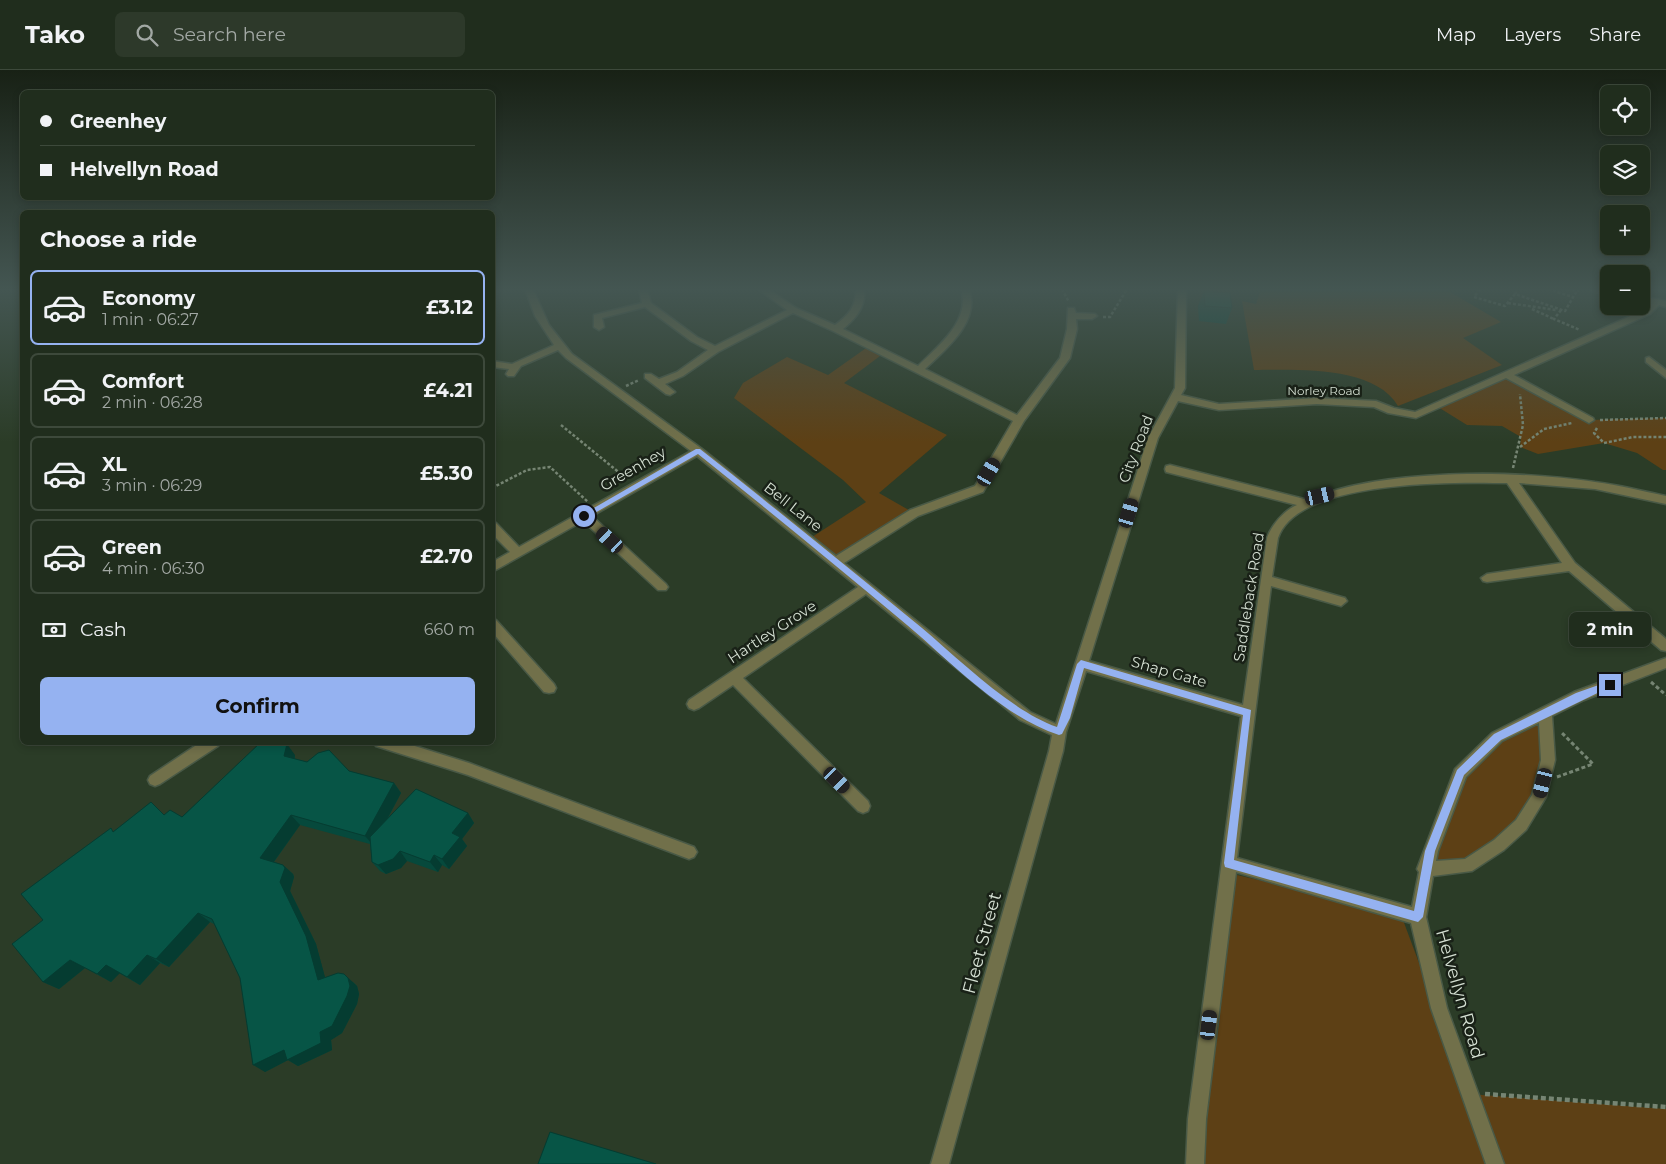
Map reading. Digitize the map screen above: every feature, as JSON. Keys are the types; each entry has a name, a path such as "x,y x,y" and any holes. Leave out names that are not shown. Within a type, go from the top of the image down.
{"street":[{"name":"Bell Lane","path":"555,340 559,346 580,365 698,451 837,561 1025,716 1059,732"},
{"path":"696,340 715,350"},
{"path":"658,383 680,374 715,350 734,340"},
{"path":"858,340 1018,420"},
{"path":"918,370 949,340"},
{"path":"837,561 914,513 979,489 1018,420 1065,358 1069,340"},
{"name":"City Road","path":"1059,732 1153,438 1180,388 1181,340"},
{"name":"Norley Road","path":"1174,397 1219,406 1317,402 1376,404 1392,411 1416,415 1583,340"},
{"path":"495,364 513,371 517,364 559,346"},
{"path":"1650,360 1666,375"},
{"path":"1507,375 1589,420"},
{"path":"648,376 670,392"},
{"name":"Greenhey","path":"495,566 698,451"},
{"path":"1170,469 1305,503"},
{"path":"1510,479 1572,566 1666,646"},
{"name":"Saddleback Road","path":"1195,1164 1197,1119 1229,863 1248,712 1274,532 1292,511 1320,496 1355,488 1396,482 1510,479 1586,484 1666,500"},
{"path":"584,516 662,588"},
{"path":"495,529 518,553"},
{"path":"1487,578 1572,566"},
{"path":"1266,580 1341,601"},
{"name":"Hartley Grove","path":"694,704 868,588"},
{"path":"495,626 549,688"},
{"name":"Helvellyn Road","path":"1495,1164 1439,1008 1418,917 1425,869 1444,809 1460,773 1497,737 1579,696 1666,663"},
{"name":"Shap Gate","path":"1081,664 1248,712"},
{"path":"733,677 863,806"},
{"path":"1425,869 1467,866 1499,845 1521,825 1539,797 1548,760 1544,715"},
{"name":"Fleet Street","path":"940,1164 1056,751 1059,732"},
{"path":"154,780 208,745"},
{"path":"392,745 469,769 689,852"},
{"path":"1229,863 1418,917"}],"path":[{"path":"616,390 648,376"},
{"path":"1510,479 1523,425 1518,381"},
{"path":"1604,420 1594,433 1604,442 1634,437 1666,437"},
{"path":"561,426 635,486"},
{"path":"495,486 527,470 550,468 596,509"},
{"path":"1641,673 1666,694"},
{"path":"1543,783 1593,764 1544,715"},
{"path":"1469,1094 1517,1094 1666,1107"}],"shaded area":[{"path":"1249,340 1466,340 1502,365 1398,406 1387,393 1371,383 1353,377 1311,371 1254,370"},
{"path":"869,346 884,353 844,383 947,435 879,493 914,513 837,561 809,539 866,502 843,480 734,398 743,383 787,357 828,375"},
{"path":"1507,375 1589,420 1666,418 1666,470 1663,470 1637,453 1604,443 1538,454 1520,447 1521,437 1502,426 1467,425 1438,407"},
{"path":"1545,715 1543,783 1517,829 1467,866 1425,869 1453,789 1494,740"},
{"path":"1228,873 1400,912 1494,1164 1196,1164"},
{"path":"1469,1094 1666,1109 1666,1164 1498,1164"}],"building":[{"path":"258,745 287,745 284,756 307,762 318,753 329,750 349,771 394,783 365,836 291,815 260,858 283,865 285,868 280,882 306,936 318,980 338,973 344,974 348,978 350,986 347,996 332,1026 320,1032 321,1043 287,1060 284,1050 253,1065 240,978 212,919 198,913 156,959 147,955 127,977 106,965 97,974 70,960 43,982 12,944 43,920 21,894 111,828 113,832 151,802 164,815 170,810 182,817"},
{"path":"416,789 468,813 452,833 460,837 442,859 434,855 430,862 400,851 393,859 378,865 372,862 370,837"},
{"path":"550,1132 656,1164 538,1164"}],"route":[{"path":"584,516 698,451 809,539 986,686 1025,716 1043,726 1059,732 1081,664 1248,712 1229,863 1418,917 1425,869 1430,851 1444,809 1460,773 1497,737 1579,696 1610,685"}]}
